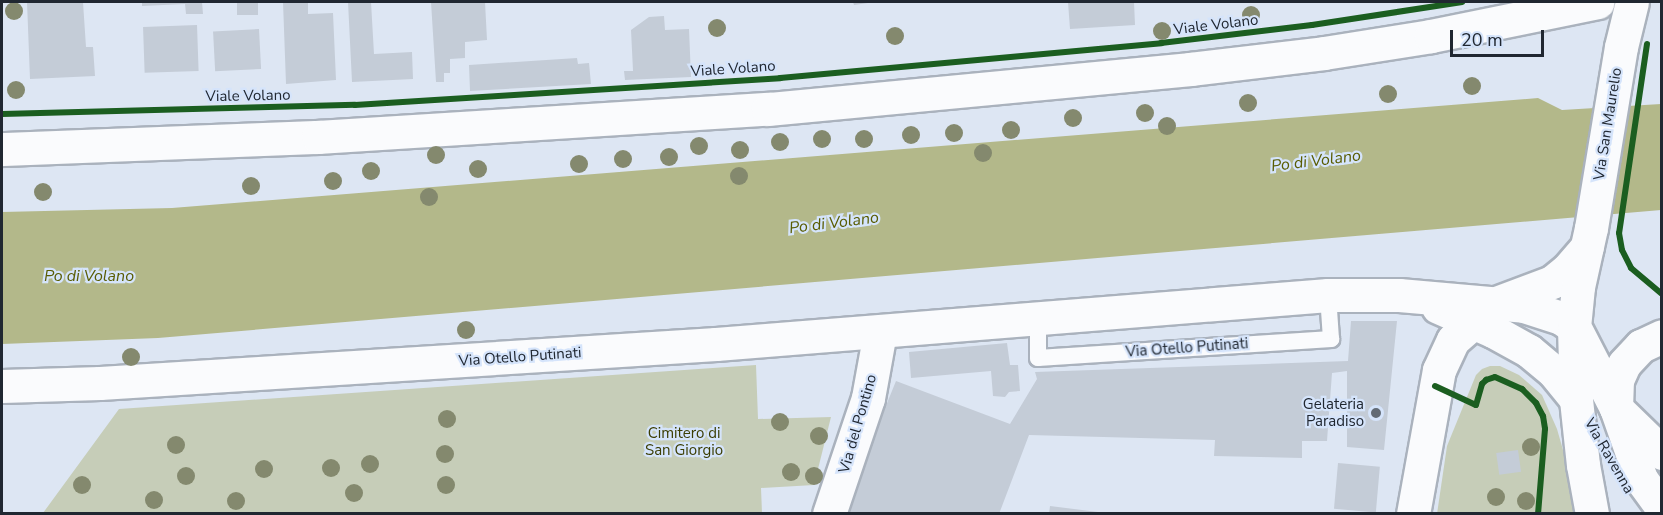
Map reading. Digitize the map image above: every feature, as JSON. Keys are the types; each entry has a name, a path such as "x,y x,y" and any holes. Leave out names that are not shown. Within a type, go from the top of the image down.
{"main road":[{"path":"2,149 354,135 768,109 1252,62 1365,48 1494,13 1598,2"},
{"name":"Via San Maurelio","path":"1589,237 1621,47 1632,2"},
{"path":"1413,513 1439,370 1453,340 1486,312 1552,282 1567,270 1589,237"},
{"name":"Via Ravenna","path":"1589,237 1574,327 1576,399 1583,465 1592,513"},
{"name":"Via Otello Putinati","path":"2,386 100,383 427,363 880,332 1328,295 1399,296 1441,308 1486,312 1541,311 1561,318 1574,327"},
{"name":"Via Otello Putinati","path":"1486,312 1554,372 1576,399"},
{"name":"Via Ravenna","path":"1574,327 1616,408 1641,479 1662,508"},
{"name":"Via del Pontino","path":"829,513 868,398 880,332"},
{"name":"Via Ravenna","path":"1616,408 1617,380 1624,364 1641,346 1662,336"},
{"name":"Via Ravenna","path":"1576,399 1629,487 1639,513"},
{"path":"1616,408 1662,453"}],"lane":[{"name":"Via Otello Putinati","path":"1038,320 1038,358 1330,339 1328,295"}],"green space":[{"name":"Cimitero di San Giorgio","path":"756,365 758,419 831,417 814,485 761,488 762,513 43,513 119,409"},
{"path":"1500,366 1519,375 1542,395 1557,429 1581,513 1437,514 1447,446 1476,375 1482,369"}],"water":[{"name":"Po di Volano","path":"1538,98 1562,110 1661,104 1661,210 158,338 2,344 2,212 172,208"}],"building":[{"path":"27,2 83,2 86,47 93,47 95,76 30,79"},
{"path":"142,2 202,2 203,14 186,14 185,4 142,6"},
{"path":"237,2 258,2 258,15 237,15"},
{"path":"283,2 308,2 308,14 333,13 336,80 286,84"},
{"path":"348,2 371,2 374,54 412,52 413,79 352,82"},
{"path":"431,2 485,2 487,40 465,42 465,58 450,59 450,73 444,73 444,82 436,82"},
{"path":"853,2 868,2 868,3 854,5"},
{"path":"1068,2 1134,2 1135,25 1070,29"},
{"path":"664,16 665,30 689,29 691,77 625,80 624,71 633,71 631,30 649,17"},
{"path":"197,25 199,71 145,73 143,27"},
{"path":"259,29 261,69 215,71 213,31"},
{"path":"577,58 578,64 589,63 591,84 470,91 469,65"},
{"path":"1351,321 1397,321 1384,450 1347,447 1347,371 1332,373 1327,441 1302,441 1302,458 1214,456 1215,440 1029,435 999,514 842,514 896,381 1010,424 1037,379 1035,372 1348,361"},
{"path":"1007,343 1010,365 1018,365 1020,391 1009,392 1005,397 993,396 991,371 911,378 909,352"},
{"path":"1518,450 1521,472 1499,475 1496,453"},
{"path":"1338,463 1380,467 1376,512 1334,509"},
{"path":"1050,506 1098,512 1098,514 1049,514"}],"cycle path":[{"name":"Viale Volano","path":"2,114 355,105 780,78 1161,43 1312,25 1462,2"},
{"path":"1647,44 1619,233 1622,250 1631,268 1662,294"},
{"path":"1435,386 1476,405 1482,384 1495,377 1522,389 1536,403 1543,416 1545,429 1538,514"}],"place":[{"name":"Gelateria Paradiso","path":"1376,413"}]}
